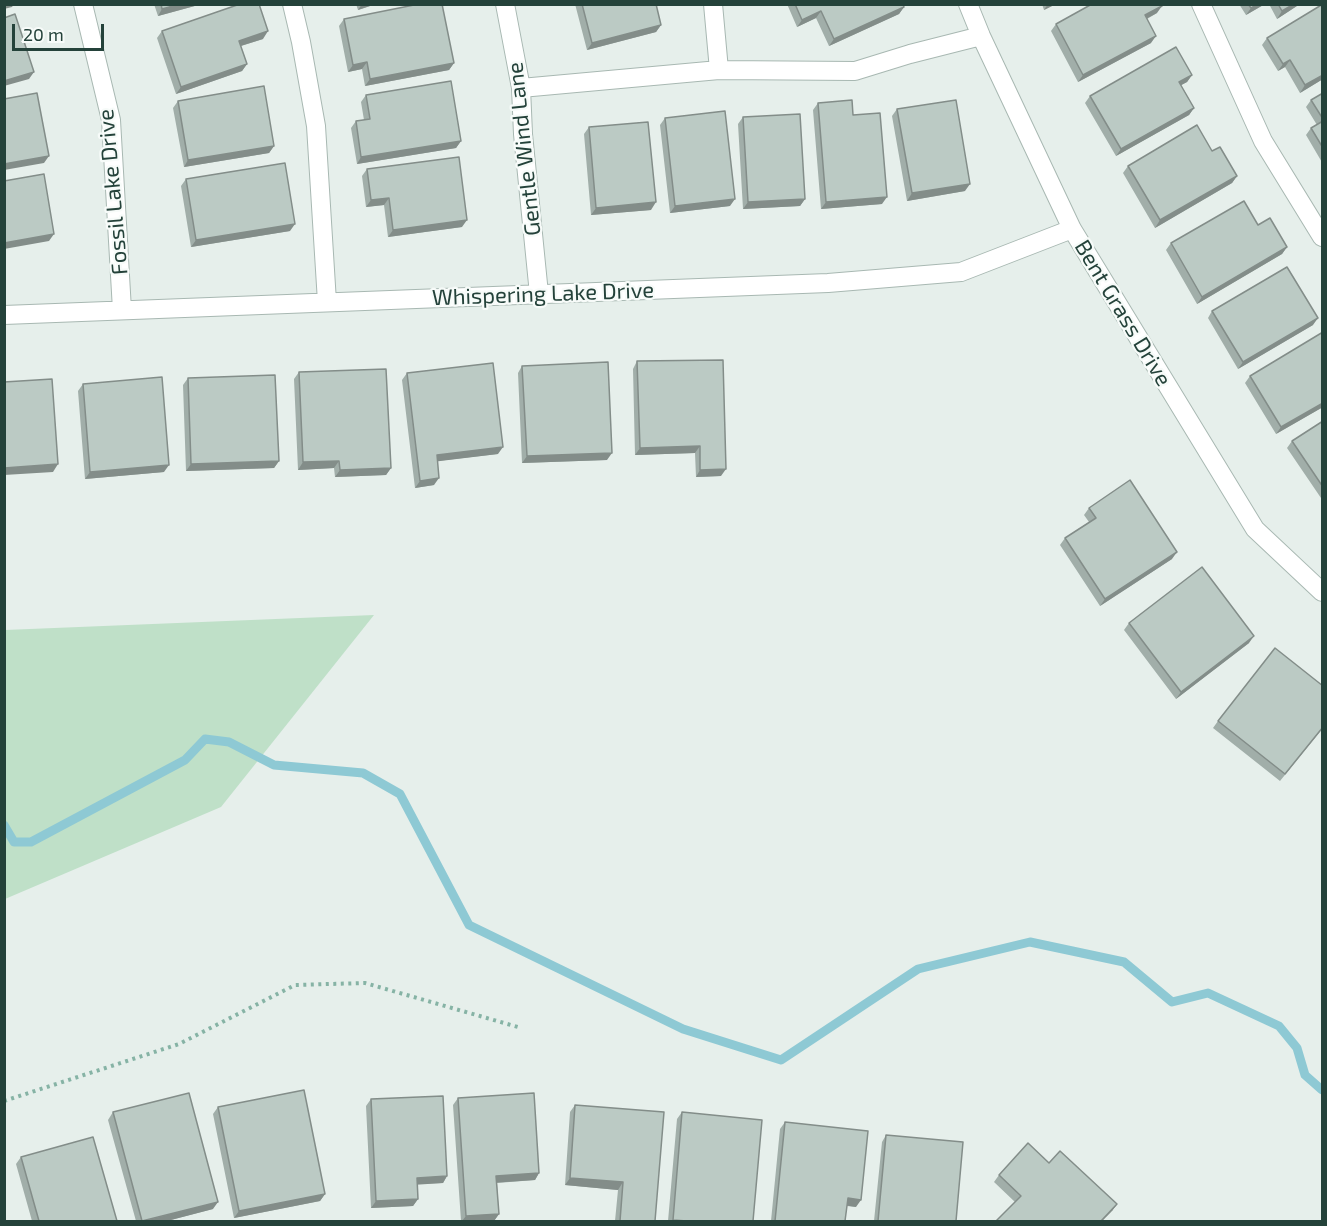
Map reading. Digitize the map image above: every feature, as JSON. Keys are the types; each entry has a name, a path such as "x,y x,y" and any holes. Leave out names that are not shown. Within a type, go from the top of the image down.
{"street":[{"name":"Fossil Lake Drive","path":"83,4 111,120 122,310"},
{"path":"292,4 302,42 316,126 327,302"},
{"name":"Gentle Wind Lane","path":"505,4 520,88 539,294"},
{"path":"714,4 718,70"},
{"name":"Bent Grass Drive","path":"968,4 1072,229 1255,529 1322,591"},
{"path":"1201,4 1263,141 1323,237"},
{"path":"520,88 718,70 855,71 981,36"},
{"name":"Whispering Lake Drive","path":"4,315 828,283 961,272 1072,229"}],"path":[{"path":"4,1101 179,1044 295,985 365,982 518,1027"}],"green space":[{"path":"374,615 221,807 5,899 5,630"}],"building":[{"path":"161,4 180,4 162,9"},
{"path":"240,4 259,4 268,31 239,41 247,64 181,87 162,31"},
{"path":"419,4 442,4 454,63 370,79 367,62 353,65 344,19"},
{"path":"582,4 656,4 661,25 592,43"},
{"path":"795,4 903,4 904,7 834,39 821,11 802,20"},
{"path":"1092,4 1161,4 1162,6 1145,15 1156,36 1083,75 1056,24"},
{"path":"1278,4 1294,4 1282,11"},
{"path":"1323,4 1323,75 1305,85 1290,60 1283,64 1267,38"},
{"path":"15,14 34,72 4,81 4,18"},
{"path":"1176,47 1192,75 1179,82 1194,108 1121,149 1090,96"},
{"path":"451,81 461,141 361,157 356,121 370,119 366,95"},
{"path":"264,86 274,146 188,160 178,101"},
{"path":"37,93 49,156 4,164 4,99"},
{"path":"1323,93 1323,119 1311,100"},
{"path":"852,100 853,115 880,113 887,197 826,202 818,103"},
{"path":"956,100 970,184 912,193 897,109"},
{"path":"725,111 735,199 675,206 665,118"},
{"path":"800,114 805,199 748,202 743,117"},
{"path":"1323,121 1323,148 1311,128"},
{"path":"648,122 656,202 596,208 589,127"},
{"path":"1197,125 1212,151 1220,147 1237,176 1160,220 1128,166"},
{"path":"459,157 467,220 393,230 389,198 371,200 367,169"},
{"path":"285,163 295,224 196,240 186,179"},
{"path":"44,174 54,234 4,243 4,181"},
{"path":"1244,201 1258,225 1270,218 1287,247 1202,297 1171,243"},
{"path":"1287,267 1318,318 1243,362 1212,311"},
{"path":"1323,332 1323,403 1281,427 1250,376"},
{"path":"723,360 726,469 700,470 700,446 640,448 637,361"},
{"path":"608,362 612,453 527,456 522,366"},
{"path":"493,363 503,447 437,455 439,478 420,481 407,373"},
{"path":"386,369 391,468 340,470 339,461 303,462 299,372"},
{"path":"275,375 279,461 191,464 188,378"},
{"path":"162,377 169,465 90,472 83,384"},
{"path":"52,379 58,464 4,468 4,382"},
{"path":"1323,421 1323,487 1292,441"},
{"path":"1130,480 1177,552 1105,599 1065,538 1096,518 1089,508"},
{"path":"1202,567 1254,636 1181,692 1129,623"},
{"path":"1275,648 1323,686 1323,727 1285,774 1218,721"},
{"path":"304,1090 325,1194 239,1211 218,1107"},
{"path":"189,1093 218,1202 142,1221 113,1112"},
{"path":"534,1093 539,1173 496,1176 499,1214 466,1216 458,1098"},
{"path":"443,1096 447,1176 417,1178 418,1199 376,1201 371,1099"},
{"path":"575,1105 664,1112 655,1221 620,1221 623,1182 570,1178"},
{"path":"682,1112 762,1120 753,1221 673,1220"},
{"path":"785,1122 868,1131 861,1200 848,1198 845,1221 775,1221"},
{"path":"886,1135 963,1142 956,1221 878,1221"},
{"path":"93,1137 117,1221 39,1221 21,1157"},
{"path":"1028,1143 1049,1163 1060,1151 1117,1204 1101,1221 996,1221 1021,1196 999,1175"}],"waterway":[{"path":"4,825 14,842 31,842 185,760 205,739 229,742 274,765 363,773 400,794 469,925 683,1029 781,1060 918,969 1030,942 1124,962 1172,1002 1208,993 1279,1026 1297,1048 1305,1075 1322,1090"}]}
